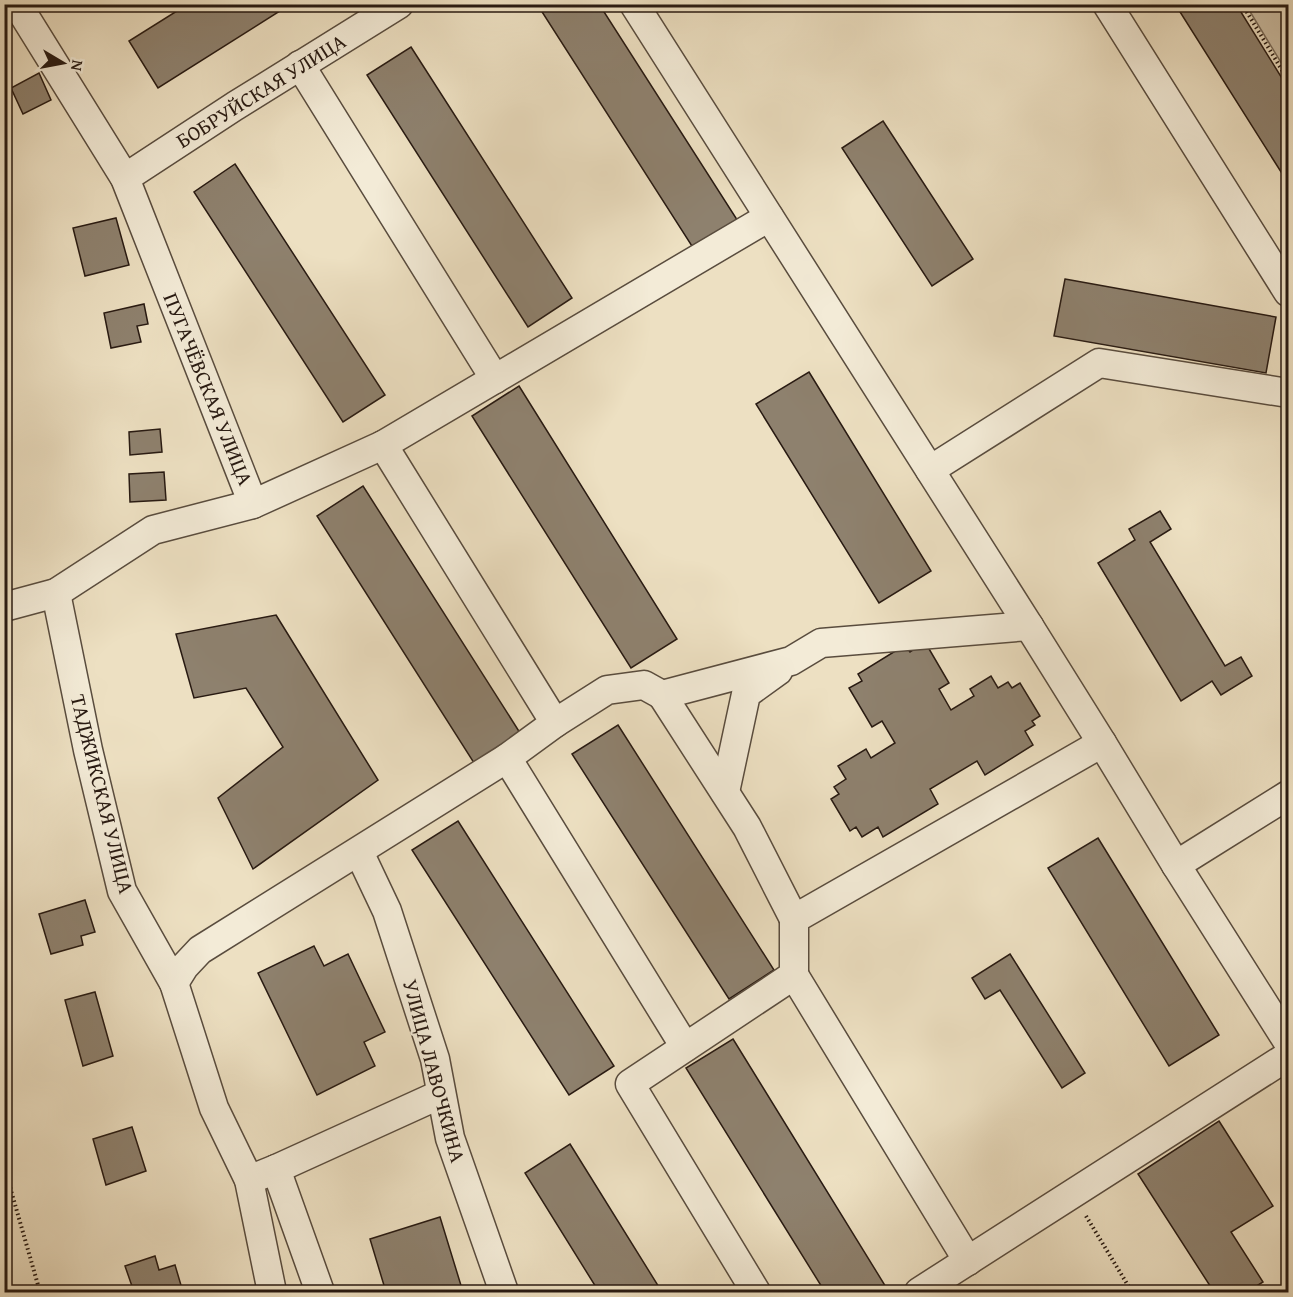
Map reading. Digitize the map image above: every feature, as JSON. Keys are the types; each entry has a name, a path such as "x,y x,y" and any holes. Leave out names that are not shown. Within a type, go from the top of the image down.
{"street":[{"name":"ПУГАЧЁВСКАЯ УЛИЦА","path":"4,607 56,593 153,530 253,504 124,178 17,4"},
{"name":"БОБРУЙСКАЯ УЛИЦА","path":"124,178 399,4"},
{"path":"634,4 1029,626 1288,1042"},
{"path":"1107,4 1288,292"},
{"path":"300,65 495,379"},
{"path":"253,504 383,445 769,218"},
{"path":"930,470 1099,363 1288,393"},
{"path":"383,445 555,723"},
{"name":"ТАДЖИКСКАЯ УЛИЦА","path":"56,593 88,750 122,891 174,983 214,1108 249,1180 272,1293"},
{"path":"725,792 746,694 791,661 821,643 1029,626"},
{"path":"662,695 791,661"},
{"path":"174,983 184,967 200,950 507,758 555,723 607,690 644,685 662,695 747,827 794,919 794,975 968,1262"},
{"path":"794,919 1102,743"},
{"path":"507,758 685,1047"},
{"path":"1176,865 1288,795"},
{"name":"УЛИЦА ЛАВОЧКИНА","path":"359,852 387,911 435,1059 450,1138 504,1293"},
{"path":"756,1293 630,1084 794,975"},
{"path":"919,1293 1288,1056"},
{"path":"249,1180 441,1094"},
{"path":"276,1169 320,1293"}],"path":[{"path":"1242,4 1288,80"},
{"path":"4,1166 40,1293"},
{"path":"1073,1194 1132,1293"}],"shaded area":[{"path":"1246,5 1288,5 1288,74"}],"building":[{"path":"188,4 291,4 158,88 129,41"},
{"path":"537,4 599,4 743,229 699,257"},
{"path":"1175,4 1236,4 1288,88 1288,183"},
{"path":"411,47 572,298 528,327 367,75"},
{"path":"39,73 51,100 23,114 11,88"},
{"path":"883,121 973,259 932,286 842,148"},
{"path":"235,164 385,395 343,422 194,192"},
{"path":"116,218 129,265 85,276 73,228"},
{"path":"1065,279 1276,317 1266,373 1054,336"},
{"path":"144,304 148,324 137,326 141,342 111,348 104,313"},
{"path":"809,372 931,571 879,603 756,404"},
{"path":"519,386 677,639 631,668 472,416"},
{"path":"160,429 162,452 130,455 129,432"},
{"path":"164,472 166,500 130,502 129,474"},
{"path":"363,486 522,736 476,766 317,516"},
{"path":"1160,511 1171,529 1150,542 1225,666 1241,657 1252,676 1221,695 1212,681 1181,701 1098,563 1135,540 1129,529"},
{"path":"276,615 378,780 253,869 218,798 283,747 246,688 194,698 176,634"},
{"path":"925,642 949,683 939,689 951,710 974,696 970,689 991,676 998,688 1008,682 1012,688 1020,683 1040,716 1032,721 1035,725 1025,731 1033,745 985,775 977,761 930,789 938,804 883,837 878,827 862,837 856,827 850,831 831,799 839,794 834,787 846,779 838,766 866,749 871,758 895,743 882,721 872,727 849,688 862,681 858,674 905,645 910,652"},
{"path":"618,725 774,970 729,999 572,754"},
{"path":"458,821 614,1066 569,1095 412,850"},
{"path":"1098,838 1219,1035 1169,1066 1048,868"},
{"path":"85,900 95,932 81,936 83,945 51,954 39,914"},
{"path":"314,946 324,966 348,954 385,1032 364,1042 375,1066 317,1095 258,973"},
{"path":"1010,954 1085,1073 1062,1088 1000,990 985,999 972,978"},
{"path":"95,992 113,1056 83,1066 65,1000"},
{"path":"733,1039 889,1292 825,1292 686,1068"},
{"path":"1219,1121 1273,1206 1231,1232 1263,1282 1247,1292 1214,1292 1138,1174"},
{"path":"132,1127 146,1171 106,1185 93,1139"},
{"path":"570,1144 662,1292 599,1292 525,1173"},
{"path":"440,1217 463,1292 386,1292 370,1239"},
{"path":"155,1256 159,1270 175,1265 183,1292 134,1292 125,1266"}]}
